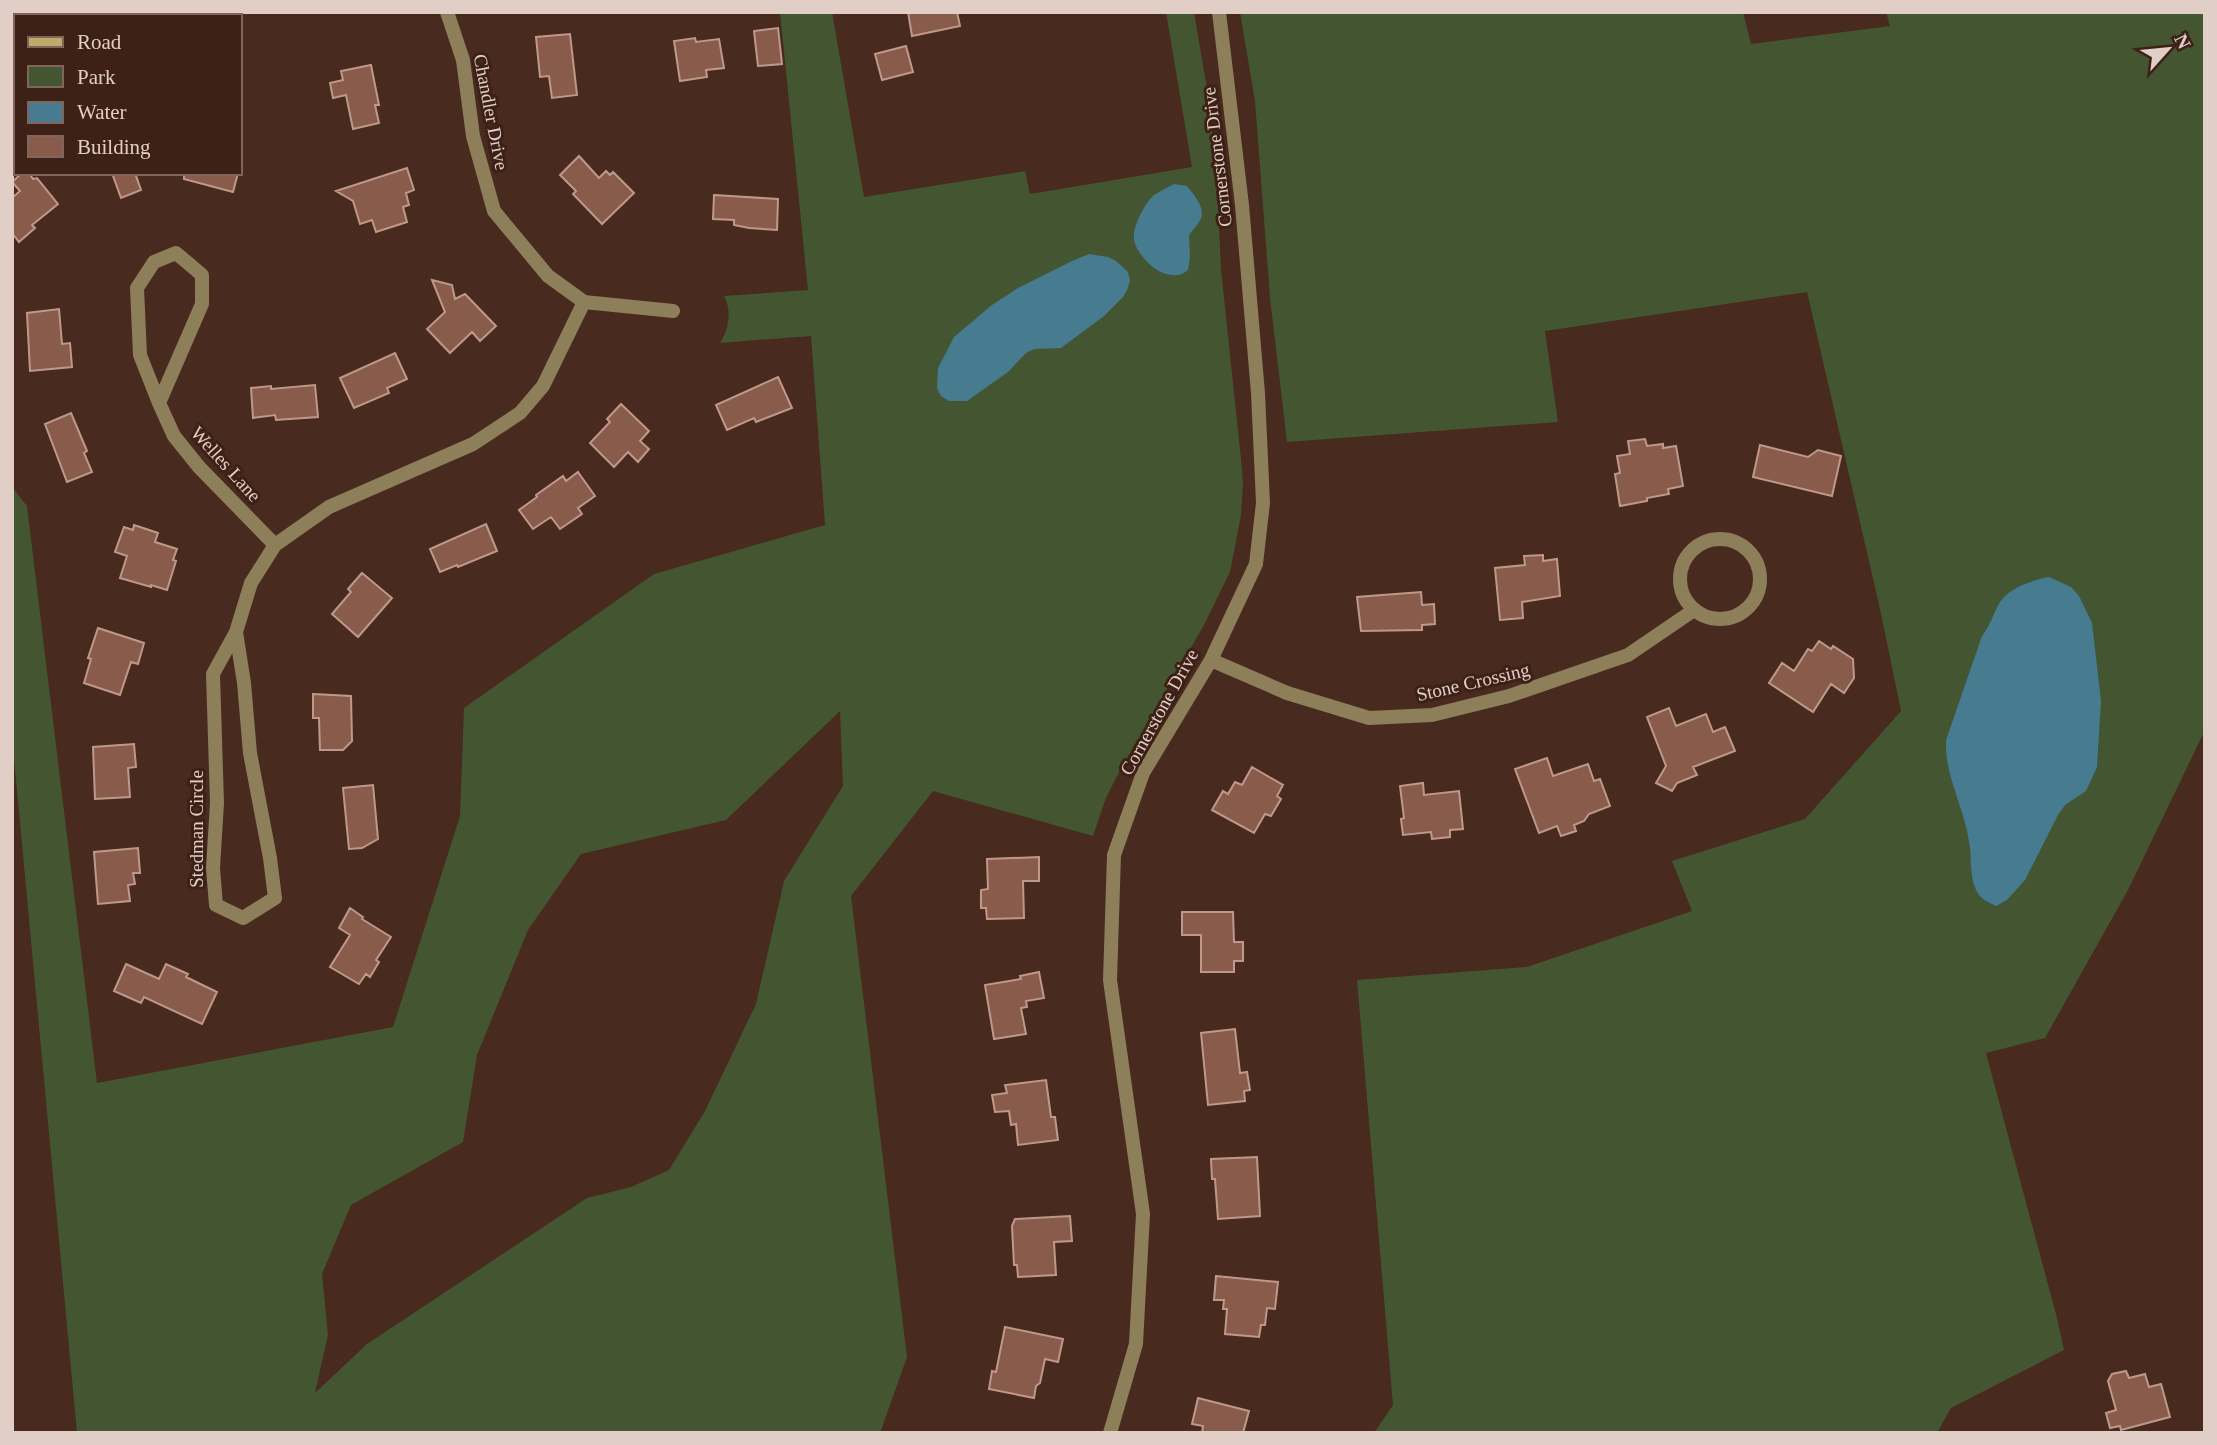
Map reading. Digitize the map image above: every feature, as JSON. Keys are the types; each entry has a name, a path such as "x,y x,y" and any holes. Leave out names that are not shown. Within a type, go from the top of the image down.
{"street":[{"name":"Chandler Drive","path":"447,12 463,60 472,136 494,211 548,276 584,302"},
{"name":"Cornerstone Drive","path":"1110,1433 1136,1344 1143,1214 1110,980 1114,855 1143,773 1211,660 1256,564 1263,503 1258,393 1242,205 1219,12"},
{"name":"Welles Lane","path":"159,403 202,304 202,275 176,253 154,262 137,288 139,355 159,403 174,436 199,467 275,545"},
{"path":"584,302 673,311"},
{"name":"Stedman Circle","path":"236,632 250,753 275,898 243,918 216,905 213,868 217,803 212,674 236,632 251,583 275,545 329,507 473,444 520,413 543,386 584,302"},
{"path":"1718,538 1732,539 1746,547 1756,558 1761,577 1759,591 1749,609 1737,616 1720,620 1693,610 1682,592 1680,577 1683,563 1691,550 1703,542 1718,538"},
{"name":"Stone Crossing","path":"1211,660 1287,693 1369,718 1432,715 1509,696 1628,656 1693,610"}],"green space":[{"path":"780,12 832,12 864,197 1025,171 1030,194 1192,167 1166,12 1194,12 1216,163 1221,269 1243,484 1241,515 1230,572 1204,625 1118,774 1106,798 1093,836 933,791 851,896 907,1357 880,1433 77,1433 12,737 12,487 27,506 97,1083 393,1027 460,816 464,708 654,574 825,525 811,336 720,343 728,320 724,296 808,290","holes":["840,711 843,786 784,881 756,1004 705,1111 669,1170 631,1187 587,1198 367,1344 315,1393 328,1335 322,1274 351,1205 463,1142 477,1055 528,930 581,854 726,820"]},
{"path":"1240,12 1743,12 1751,44 1890,26 1886,12 2205,12 2205,730 2128,890 2045,1038 1986,1053 2064,1350 1951,1408 1937,1433 1374,1433 1393,1405 1357,980 1527,967 1692,911 1672,861 1805,819 1901,711 1807,292 1545,331 1558,422 1287,442 1270,298 1255,101"}],"water":[{"path":"1174,184 1187,186 1199,203 1202,213 1189,236 1188,270 1172,275 1155,268 1141,255 1134,235 1143,209 1150,199"},
{"path":"1089,254 1108,257 1128,272 1130,281 1127,290 1104,316 1061,348 1034,349 1026,353 1008,372 967,401 949,401 941,396 937,388 938,368 954,337 992,305 1018,288"},
{"path":"2049,577 2071,587 2079,596 2092,623 2101,701 2097,767 2086,791 2065,805 2058,815 2025,880 2007,900 1996,906 1980,896 1974,884 1969,841 1948,765 1946,740 1982,636 2000,602 2016,588"}],"building":[{"path":"908,12 957,12 960,26 912,36"},
{"path":"778,28 782,64 758,66 754,31"},
{"path":"570,34 577,95 552,98 549,76 540,77 536,37"},
{"path":"695,38 696,42 719,39 724,68 706,70 707,77 680,81 674,41"},
{"path":"906,46 913,72 882,80 875,54"},
{"path":"371,65 379,105 375,105 379,123 353,129 346,95 333,98 330,83 343,80 341,71"},
{"path":"579,156 599,178 606,171 610,175 613,172 634,193 602,224 573,194 576,191 560,175"},
{"path":"407,168 414,190 406,193 409,205 403,207 407,222 376,232 372,220 360,224 353,201 336,191"},
{"path":"20,175 37,178 58,204 32,225 35,228 19,242 12,233 12,198 20,191 12,182"},
{"path":"113,175 136,175 141,190 121,198"},
{"path":"184,175 237,175 233,192 184,179"},
{"path":"714,195 778,199 777,230 749,228 734,225 734,220 713,219"},
{"path":"432,280 452,285 455,299 465,294 496,326 480,341 472,332 450,353 427,329 445,312"},
{"path":"59,309 62,344 70,343 72,367 30,371 27,313"},
{"path":"395,353 407,379 387,388 389,393 354,408 340,378"},
{"path":"778,377 792,408 756,422 754,418 727,430 716,405"},
{"path":"315,385 318,417 276,420 275,415 253,418 251,388"},
{"path":"621,404 649,431 640,441 649,449 638,462 628,452 614,467 590,443 610,422 607,419"},
{"path":"71,413 87,451 84,453 92,472 67,482 45,424"},
{"path":"1645,439 1647,446 1676,446 1683,486 1668,489 1669,494 1647,498 1647,501 1620,506 1615,474 1620,473 1617,456 1630,454 1628,441"},
{"path":"1760,445 1808,457 1818,450 1841,456 1832,496 1753,477"},
{"path":"578,472 595,496 578,508 582,514 560,529 551,517 533,529 519,510 563,476 566,481"},
{"path":"486,524 497,551 440,572 430,549"},
{"path":"134,525 158,533 155,542 177,549 167,590 120,578 127,556 115,552 124,527 133,530"},
{"path":"1543,555 1543,561 1557,559 1560,596 1522,602 1523,618 1500,620 1495,568 1525,565 1524,556"},
{"path":"362,573 392,598 358,637 332,614 351,592 348,589"},
{"path":"1421,592 1422,605 1434,604 1435,624 1422,625 1422,630 1361,631 1357,597"},
{"path":"98,628 144,643 138,664 131,662 120,695 84,683 91,659 88,658"},
{"path":"1819,641 1831,649 1833,646 1853,659 1854,678 1844,693 1831,684 1813,712 1769,683 1782,663 1794,671 1808,649 1812,651"},
{"path":"313,694 351,696 352,741 343,750 320,750 319,718 313,718"},
{"path":"1669,708 1676,726 1706,714 1713,732 1725,727 1735,751 1693,767 1697,775 1677,783 1672,791 1656,783 1666,766 1647,717"},
{"path":"134,744 136,767 128,768 130,797 95,799 93,747"},
{"path":"1547,758 1553,776 1588,764 1594,781 1600,779 1610,806 1589,814 1584,821 1574,825 1576,831 1561,836 1557,826 1539,833 1515,769"},
{"path":"1252,767 1283,785 1277,796 1281,799 1271,816 1265,814 1254,833 1212,810 1223,791 1228,794 1235,782 1242,785"},
{"path":"1423,783 1424,795 1459,791 1463,829 1450,830 1450,837 1432,839 1431,832 1403,835 1400,786"},
{"path":"373,785 378,839 362,848 349,849 343,788"},
{"path":"138,848 140,873 133,873 135,884 128,885 130,901 98,904 94,852"},
{"path":"1039,857 1039,881 1023,881 1024,918 987,919 986,908 981,908 981,890 988,889 987,859"},
{"path":"350,908 391,937 376,960 379,962 370,977 366,974 359,984 330,967 350,935 339,928"},
{"path":"1182,912 1233,912 1234,942 1243,942 1243,961 1234,961 1234,972 1201,972 1201,935 1182,935"},
{"path":"126,964 159,979 166,964 217,992 202,1024 144,997 141,1003 114,991"},
{"path":"1039,972 1044,998 1026,1001 1027,1007 1021,1008 1026,1034 994,1039 985,985 1021,979 1020,976"},
{"path":"1235,1029 1240,1073 1247,1072 1250,1090 1244,1091 1245,1101 1208,1105 1201,1033"},
{"path":"1046,1080 1051,1117 1055,1117 1058,1140 1018,1145 1016,1124 1011,1125 1009,1111 995,1112 992,1095 1007,1093 1005,1085"},
{"path":"1257,1157 1260,1216 1218,1219 1211,1159"},
{"path":"1070,1216 1072,1241 1054,1242 1056,1275 1018,1277 1017,1265 1014,1265 1012,1226 1015,1219"},
{"path":"1216,1276 1278,1282 1275,1309 1267,1308 1265,1325 1261,1325 1259,1337 1225,1334 1227,1309 1223,1309 1224,1300 1214,1300"},
{"path":"1005,1327 1063,1339 1058,1362 1045,1359 1034,1398 989,1389 992,1371 996,1372"},
{"path":"2126,1371 2129,1378 2145,1374 2149,1387 2161,1384 2170,1417 2121,1430 2120,1426 2110,1428 2106,1413 2116,1410 2108,1381 2112,1374"},
{"path":"1198,1398 1249,1411 1243,1433 1202,1433 1203,1426 1192,1424"}]}
